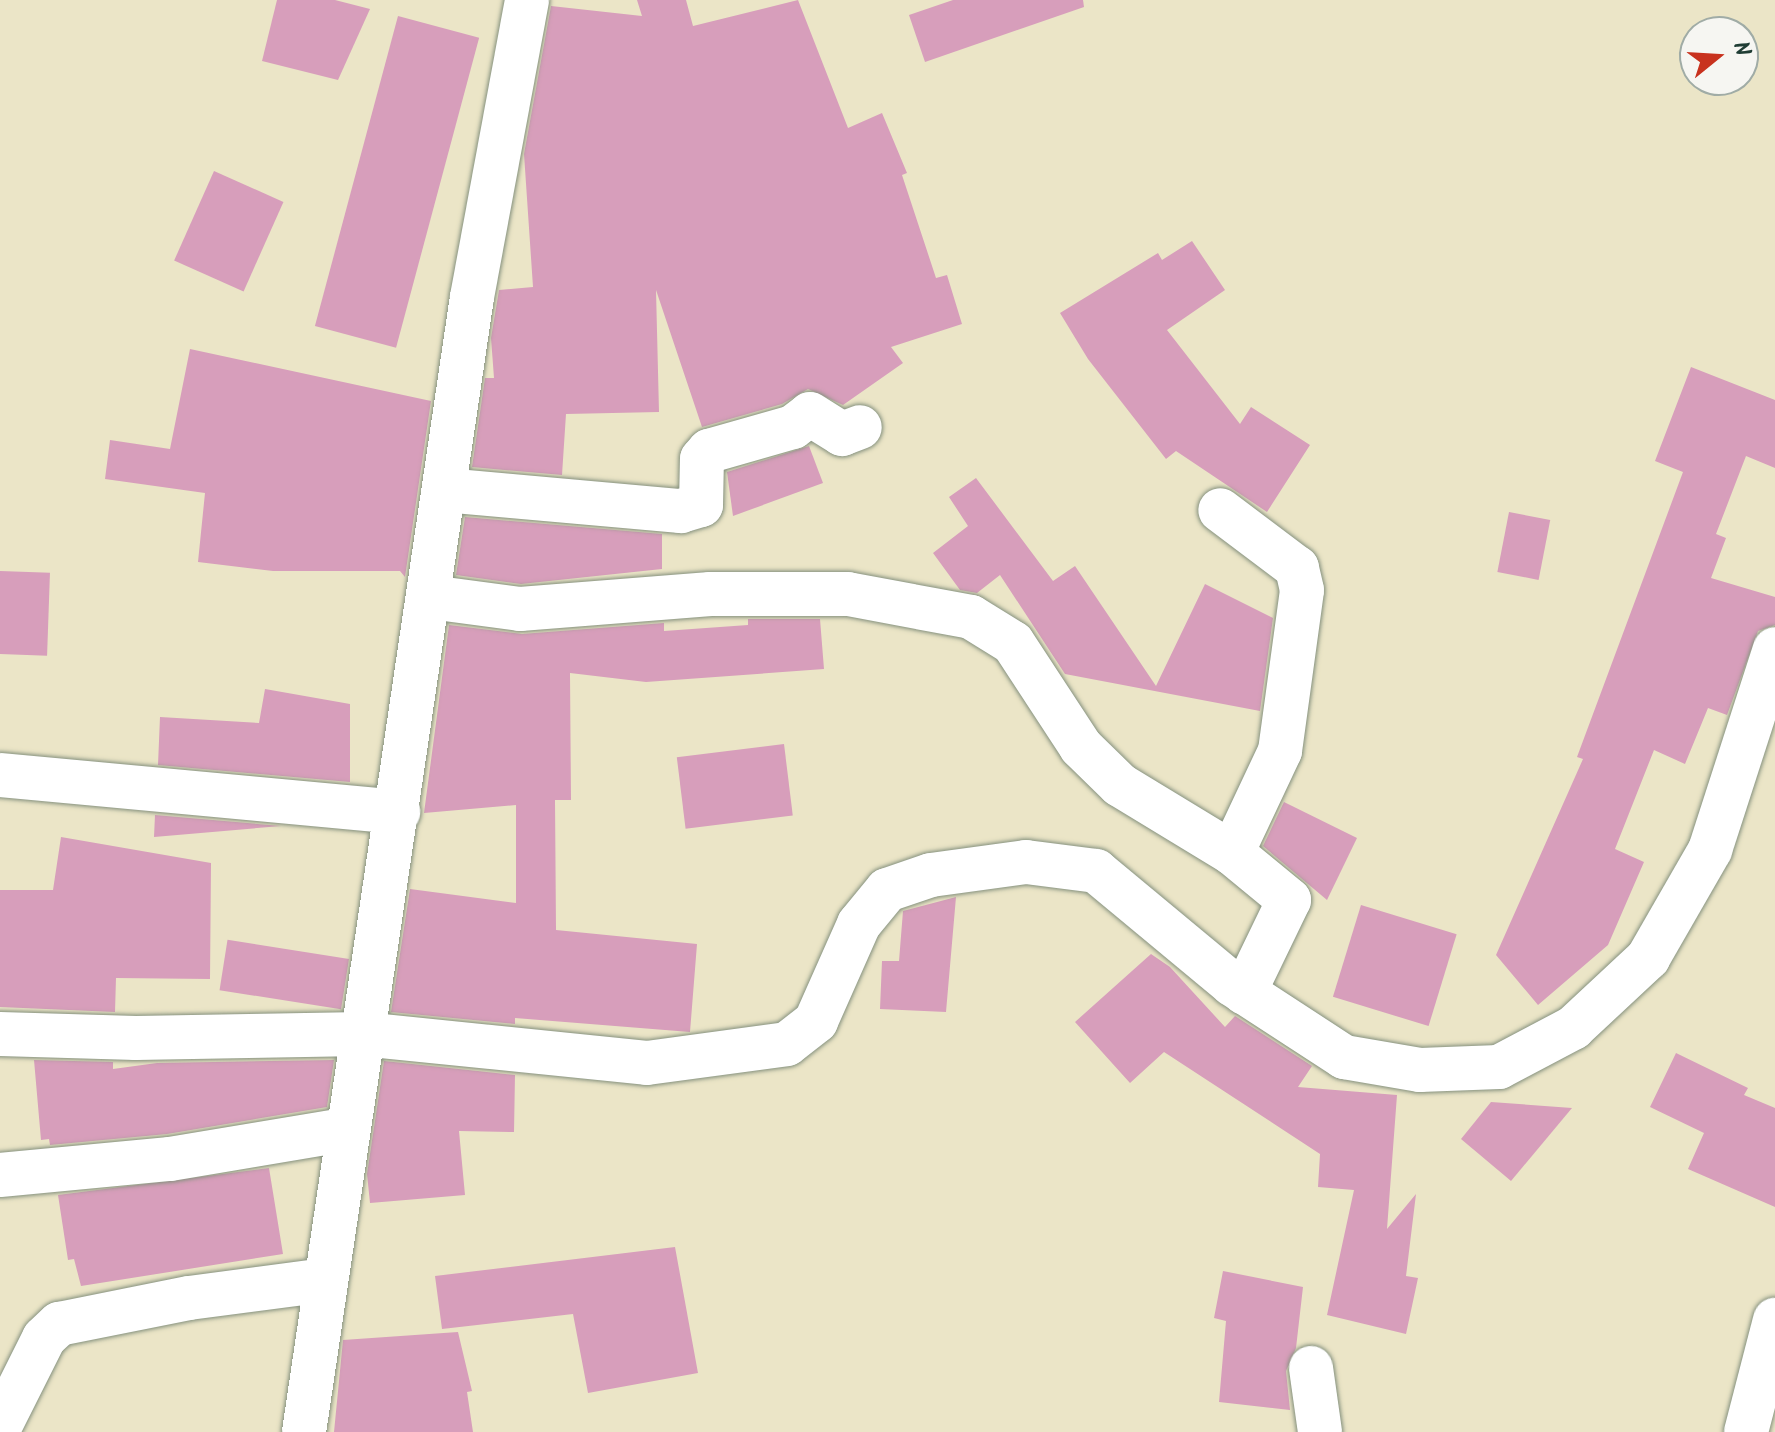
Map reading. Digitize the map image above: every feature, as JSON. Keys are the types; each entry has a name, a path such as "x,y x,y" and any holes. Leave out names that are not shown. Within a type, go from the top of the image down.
{"street":[{"path":"304,1432 472,297 527,0"},
{"path":"444,490 681,511 701,505 702,459 709,451 793,427 810,414 842,434 860,427"},
{"path":"1220,510 1297,568 1302,590 1280,751 1232,853"},
{"path":"430,597 520,609 710,594 848,594 971,617 1013,643 1081,747 1120,785 1232,853 1289,900 1244,993"},
{"path":"0,1034 136,1038 362,1034 647,1063 787,1044 816,1021 859,924 887,890 931,875 1026,862 1096,871 1244,993 1344,1057 1420,1070 1499,1067 1573,1028 1648,958 1710,850 1775,649"},
{"path":"0,775 398,812"},
{"path":"0,1175 170,1159 349,1129"},
{"path":"0,1426 44,1338 59,1324 189,1298 325,1280"},
{"path":"1746,1432 1775,1320"},
{"path":"1311,1368 1320,1432"}],"building":[{"path":"277,0 335,0 370,9 338,80 262,61"},
{"path":"637,0 686,0 693,26 798,0 848,128 882,113 907,173 902,175 936,278 947,275 962,324 891,347 903,363 843,405 808,389 782,404 702,427 656,290 659,412 566,414 562,475 472,467 485,378 494,378 491,338 499,290 533,287 524,154 551,6 642,16"},
{"path":"953,0 1083,0 1084,7 925,62 909,15"},
{"path":"398,16 479,38 396,348 315,326"},
{"path":"214,171 283,202 244,291 174,261"},
{"path":"1192,241 1225,290 1167,330 1240,424 1251,407 1310,445 1267,512 1176,451 1166,459 1088,359 1060,313 1158,253 1162,260"},
{"path":"190,349 431,401 405,577 400,571 273,571 198,562 205,493 105,479 110,440 170,449"},
{"path":"1691,367 1775,400 1775,468 1746,456 1716,534 1726,538 1711,578 1775,597 1775,625 1758,631 1727,715 1708,708 1685,764 1654,750 1615,849 1644,862 1608,945 1538,1005 1496,955 1583,759 1577,757 1683,472 1655,461"},
{"path":"809,446 823,483 733,516 727,472"},
{"path":"976,478 1053,581 1075,566 1156,686 1205,584 1273,618 1260,711 1065,674 1000,575 977,593 960,590 933,553 968,526 949,497"},
{"path":"1509,512 1550,520 1539,580 1497,572"},
{"path":"465,517 662,534 662,569 521,584 456,575"},
{"path":"0,571 50,573 47,656 0,654"},
{"path":"748,619 820,619 824,669 646,682 570,673 571,800 555,800 556,930 697,944 690,1032 515,1018 515,1024 391,1012 410,889 516,903 516,805 424,813 449,625 522,634 664,623 664,631 748,625"},
{"path":"265,689 350,704 350,782 158,765 160,717 259,723"},
{"path":"784,744 793,815 686,829 677,757"},
{"path":"1284,802 1357,838 1327,900 1263,846"},
{"path":"155,815 281,826 154,837"},
{"path":"61,837 211,863 210,979 116,978 115,1012 0,1007 0,890 53,890"},
{"path":"956,897 946,1012 880,1009 882,961 899,961 903,911"},
{"path":"1361,905 1457,934 1429,1026 1333,997"},
{"path":"228,940 349,959 341,1009 220,990"},
{"path":"1151,954 1170,967 1225,1027 1235,1016 1312,1066 1298,1087 1397,1095 1387,1229 1416,1194 1406,1276 1418,1278 1406,1334 1327,1315 1354,1190 1318,1187 1320,1154 1164,1052 1130,1083 1075,1022"},
{"path":"1676,1053 1748,1088 1744,1095 1775,1108 1775,1207 1688,1169 1704,1133 1650,1107"},
{"path":"34,1060 113,1062 113,1069 157,1063 334,1060 327,1107 167,1134 50,1145 49,1139 41,1140"},
{"path":"384,1061 515,1075 514,1132 459,1131 465,1195 370,1203 367,1174"},
{"path":"1491,1102 1572,1108 1511,1181 1461,1139"},
{"path":"269,1168 283,1254 81,1286 74,1259 68,1260 58,1195"},
{"path":"675,1247 698,1373 588,1393 573,1314 442,1329 435,1276"},
{"path":"1223,1271 1303,1287 1296,1348 1286,1371 1290,1410 1219,1402 1226,1321 1214,1318"},
{"path":"458,1332 472,1391 467,1392 473,1432 334,1432 343,1340"}]}
